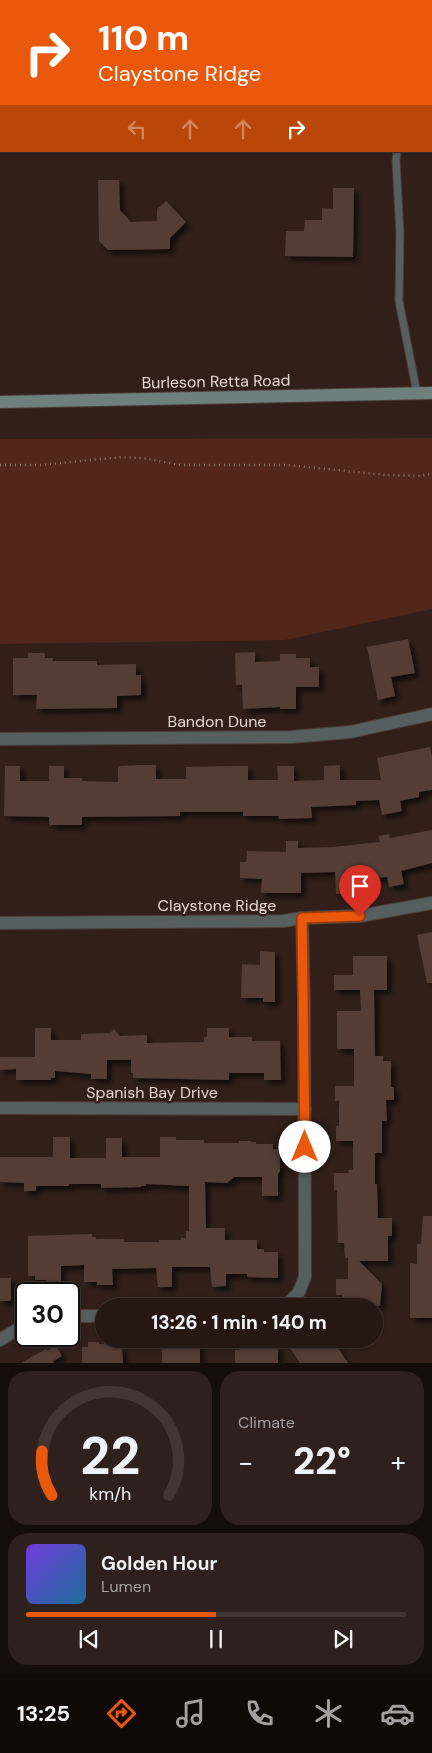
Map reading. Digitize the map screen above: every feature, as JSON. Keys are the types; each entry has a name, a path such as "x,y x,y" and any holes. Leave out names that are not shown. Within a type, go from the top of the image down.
{"street":[{"name":"Burleson Retta Road","path":"0,402 432,393"},
{"name":"Bandon Dune","path":"0,739 291,737 350,732 432,714"},
{"name":"Claystone Ridge","path":"0,923 284,921 302,918 360,916 432,903"},
{"path":"294,1298 298,1294 305,1277 302,918"},
{"name":"Spanish Bay Drive","path":"0,1108 305,1109"},
{"path":"80,1316 95,1316"},
{"path":"0,1340 15,1331"}],"lane":[{"path":"397,152 400,234 399,301 417,393"}],"path":[{"path":"0,465 40,466 122,457 142,458 182,465 288,465 385,475 418,476 432,474"}],"shaded area":[{"path":"432,438 432,609 285,640 0,644 0,439"}],"building":[{"path":"98,180 119,180 120,210 131,222 157,221 157,209 166,201 186,222 170,238 170,249 108,250 99,241"},
{"path":"333,188 354,188 353,257 285,256 286,231 304,231 305,220 322,220 322,208 333,209"},
{"path":"408,639 415,673 391,677 395,696 378,700 367,647"},
{"path":"255,652 255,662 280,661 280,654 296,654 296,658 310,658 310,667 319,667 319,687 296,687 296,709 280,709 280,707 243,709 242,685 236,685 235,653"},
{"path":"28,653 45,653 45,658 53,658 53,661 97,661 97,665 136,664 136,675 141,675 141,695 117,696 117,708 36,709 37,695 13,695 13,658 28,658"},
{"path":"430,747 432,790 419,792 419,797 400,801 402,811 382,815 379,800 356,801 356,805 311,807 312,818 279,819 278,816 243,816 243,812 180,812 180,816 82,817 82,825 49,825 49,817 4,816 5,766 20,766 20,781 49,781 49,766 64,766 64,778 82,778 82,781 118,782 118,766 141,765 156,765 156,779 186,779 186,767 248,766 248,780 278,780 277,766 294,766 294,781 324,780 324,766 340,765 340,780 381,780 377,758"},
{"path":"432,830 432,863 401,871 404,884 389,887 387,877 351,880 352,893 336,894 335,872 301,873 301,893 261,893 262,879 240,878 240,862 246,862 247,851 286,852 286,841 298,841 298,848 333,847 380,842 378,836 389,834 390,838"},
{"path":"432,932 432,983 427,983 417,935"},
{"path":"260,951 275,952 275,1002 263,1002 263,998 241,998 242,964 260,965"},
{"path":"353,956 387,956 387,990 374,990 375,1056 383,1056 383,1061 391,1061 391,1087 394,1087 394,1100 386,1100 387,1121 382,1121 382,1153 375,1153 375,1184 377,1184 378,1218 392,1218 392,1236 388,1236 388,1261 359,1261 382,1284 381,1298 342,1298 342,1295 336,1295 336,1279 348,1279 348,1258 345,1258 344,1243 338,1243 337,1190 334,1190 334,1173 349,1173 348,1170 353,1169 353,1141 336,1141 336,1126 339,1126 339,1101 335,1101 335,1086 354,1086 354,1049 337,1049 337,1011 361,1011 360,990 334,990 334,975 353,975"},
{"path":"35,1028 51,1028 51,1040 81,1040 81,1034 110,1033 114,1029 120,1036 147,1035 147,1043 204,1042 204,1037 207,1037 207,1028 229,1028 229,1037 252,1037 252,1041 280,1041 281,1080 264,1080 264,1073 229,1073 229,1080 133,1078 131,1060 107,1060 107,1079 91,1079 91,1074 55,1071 55,1078 51,1078 51,1080 16,1080 16,1069 0,1070 0,1057 35,1057"},
{"path":"53,1137 70,1137 70,1158 106,1158 106,1138 122,1138 122,1157 160,1157 160,1137 176,1137 176,1140 204,1140 204,1143 251,1141 256,1142 256,1144 273,1144 273,1149 280,1149 278,1196 262,1196 262,1177 234,1177 227,1183 205,1182 206,1228 225,1228 225,1240 257,1240 257,1249 264,1249 264,1252 278,1252 278,1278 247,1277 247,1274 226,1274 226,1286 212,1287 210,1267 172,1267 172,1287 158,1287 156,1268 112,1269 113,1285 97,1285 97,1282 84,1282 84,1265 61,1266 61,1282 35,1280 35,1276 28,1276 28,1236 92,1234 92,1237 96,1237 96,1239 124,1239 124,1242 159,1242 159,1240 181,1240 181,1238 186,1238 186,1231 189,1231 189,1186 146,1184 146,1186 141,1187 101,1188 101,1184 69,1184 69,1186 36,1186 36,1191 24,1191 24,1183 0,1182 0,1157 53,1157"},
{"path":"423,1216 432,1216 432,1318 410,1318 410,1263 417,1264 417,1244 421,1244"},
{"path":"0,1278 11,1278 11,1301 0,1301"},
{"path":"88,1342 95,1342 95,1348 122,1348 123,1363 82,1363 82,1347 88,1347"},
{"path":"57,1347 62,1356 53,1361 54,1363 21,1363 46,1349 47,1351"},
{"path":"162,1348 200,1348 200,1363 162,1363"},
{"path":"278,1348 278,1363 235,1363 235,1350"},
{"path":"290,1348 338,1348 348,1363 300,1363"}],"route":[{"path":"305,1147 302,918 360,916"}]}
